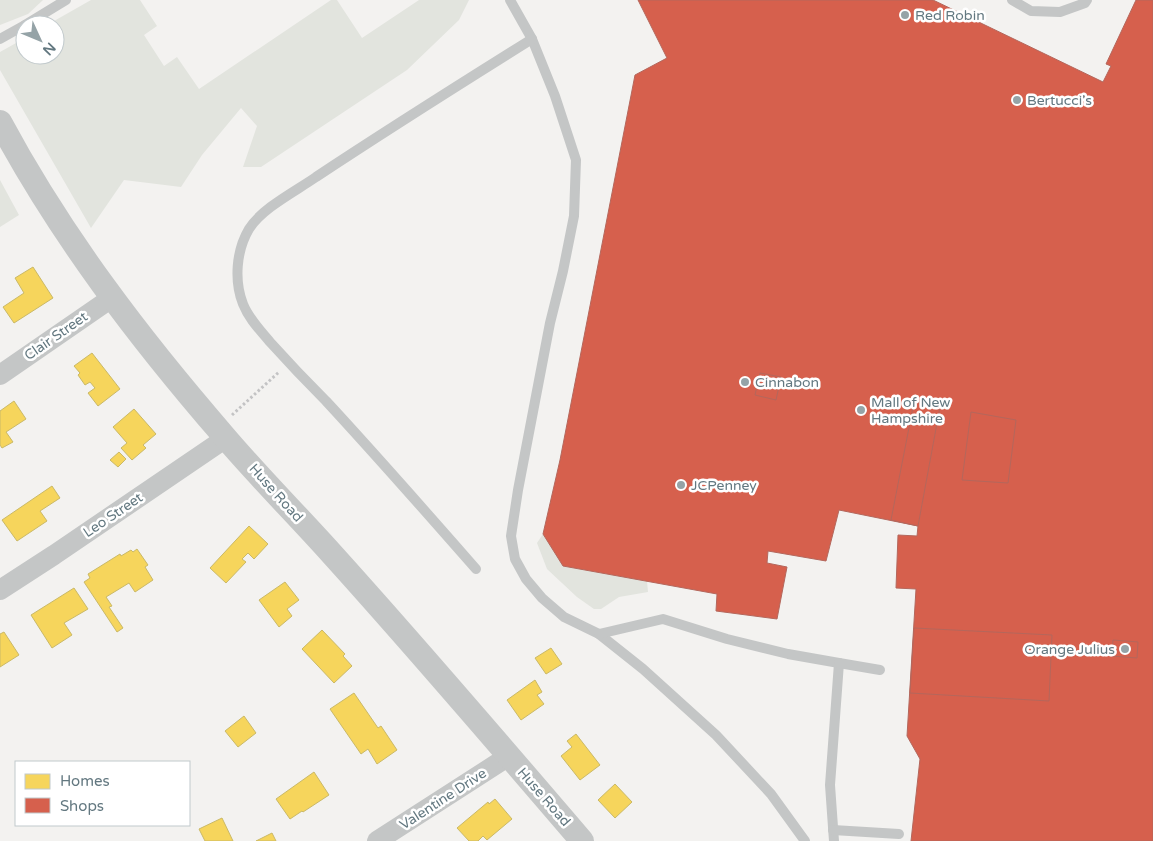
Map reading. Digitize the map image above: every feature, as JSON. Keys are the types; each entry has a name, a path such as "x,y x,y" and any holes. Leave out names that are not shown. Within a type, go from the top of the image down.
{"street":[{"name":"Huse Road","path":"0,122 82,256 159,358 228,427 332,555 582,841"},
{"name":"Clair Street","path":"0,375 113,297"},
{"name":"Leo Street","path":"0,590 54,555 228,427"},
{"name":"Valentine Drive","path":"377,841 509,756"}],"lane":[{"path":"41,15 66,0"},
{"path":"510,0 532,39 555,96 576,160 574,216 528,432 511,536 515,559 526,579 542,598 564,617 599,634 643,669 716,735 771,794 805,841"},
{"path":"1012,0 1031,11 1060,12 1085,3 1087,0"},
{"path":"0,39 15,31"},
{"path":"476,569 387,468 253,322 243,305 238,289 238,261 244,240 250,228 274,206 532,39"},
{"path":"599,634 663,618 727,639 788,654 880,670"},
{"path":"839,663 830,785 833,836 899,834"}],"path":[{"path":"228,427 289,363"}],"shaded area":[{"path":"0,0 43,0 28,14 15,15 15,19 0,25"},
{"path":"91,0 140,0 157,26 144,35 164,66 177,57 199,89 331,0 337,0 362,38 419,0 469,0 459,20 407,70 261,167 243,167 257,126 241,108 202,155 181,187 124,180 91,228 0,70 0,52 15,44 15,65 65,65 65,15"},
{"path":"0,180 19,215 0,227"},
{"path":"543,534 563,566 647,581 648,592 619,597 601,609 594,609 577,597 547,569 537,543"}],"building: Homes":[{"path":"33,267 53,298 14,323 3,307 24,293 15,278"},
{"path":"92,353 120,389 98,406 88,393 95,388 90,382 85,385 78,375 80,373 74,366"},
{"path":"14,401 26,419 6,432 13,442 2,448 0,445 0,411"},
{"path":"134,409 156,434 143,445 146,448 132,460 121,448 127,443 113,427"},
{"path":"119,452 126,459 118,467 110,460"},
{"path":"52,486 60,498 40,511 47,521 17,541 2,520"},
{"path":"249,526 268,544 254,559 248,553 242,559 246,562 226,583 210,568"},
{"path":"137,549 148,565 145,567 153,580 135,592 129,583 106,597 112,606 109,607 123,628 117,632 84,582 90,578 88,574 120,554 121,556"},
{"path":"285,582 299,600 287,609 292,616 279,627 259,600"},
{"path":"74,588 88,609 64,623 72,635 52,648 31,615"},
{"path":"322,630 345,654 343,656 352,666 334,683 302,649"},
{"path":"4,632 19,655 0,667 0,634"},
{"path":"551,648 562,664 546,674 535,658"},
{"path":"535,680 542,692 537,695 544,704 521,720 507,700"},
{"path":"354,693 378,728 381,726 397,750 377,764 368,749 361,754 330,709"},
{"path":"244,716 256,733 238,747 225,731"},
{"path":"576,734 600,765 580,780 561,756 572,747 567,741"},
{"path":"314,772 329,795 290,819 276,799"},
{"path":"615,784 632,802 615,818 598,800"},
{"path":"495,799 512,819 487,840 483,836 478,841 469,841 457,828 488,802 489,804"},
{"path":"222,818 233,841 205,841 199,829"},
{"path":"272,833 276,841 256,841"}],"building: Shops":[{"name":"Mall of New Hampshire","path":"638,0 933,0 1103,82 1111,66 1106,64 1136,0 1153,0 1153,841 911,841 920,759 907,736 916,589 896,588 898,535 917,536 918,526 839,510 826,561 768,551 767,563 787,567 777,619 716,611 717,594 563,566 543,534 560,460 635,75 667,58"},
{"path":"760,373 781,377 776,400 755,395"},
{"path":"914,402 940,407 918,526 891,520"},
{"path":"971,412 1016,420 1008,483 962,480"},
{"path":"914,628 1052,635 1049,701 910,693"},
{"name":"Orange Julius","path":"1113,640 1138,642 1137,658 1112,656"}],"place":[{"name":"Red Robin","path":"905,15"},
{"name":"Bertucci's","path":"1017,100"},
{"name":"Cinnabon","path":"745,382"},
{"name":"Mall of New Hampshire","path":"861,410"},
{"name":"JCPenney","path":"681,485"},
{"name":"Orange Julius","path":"1125,649"}]}
